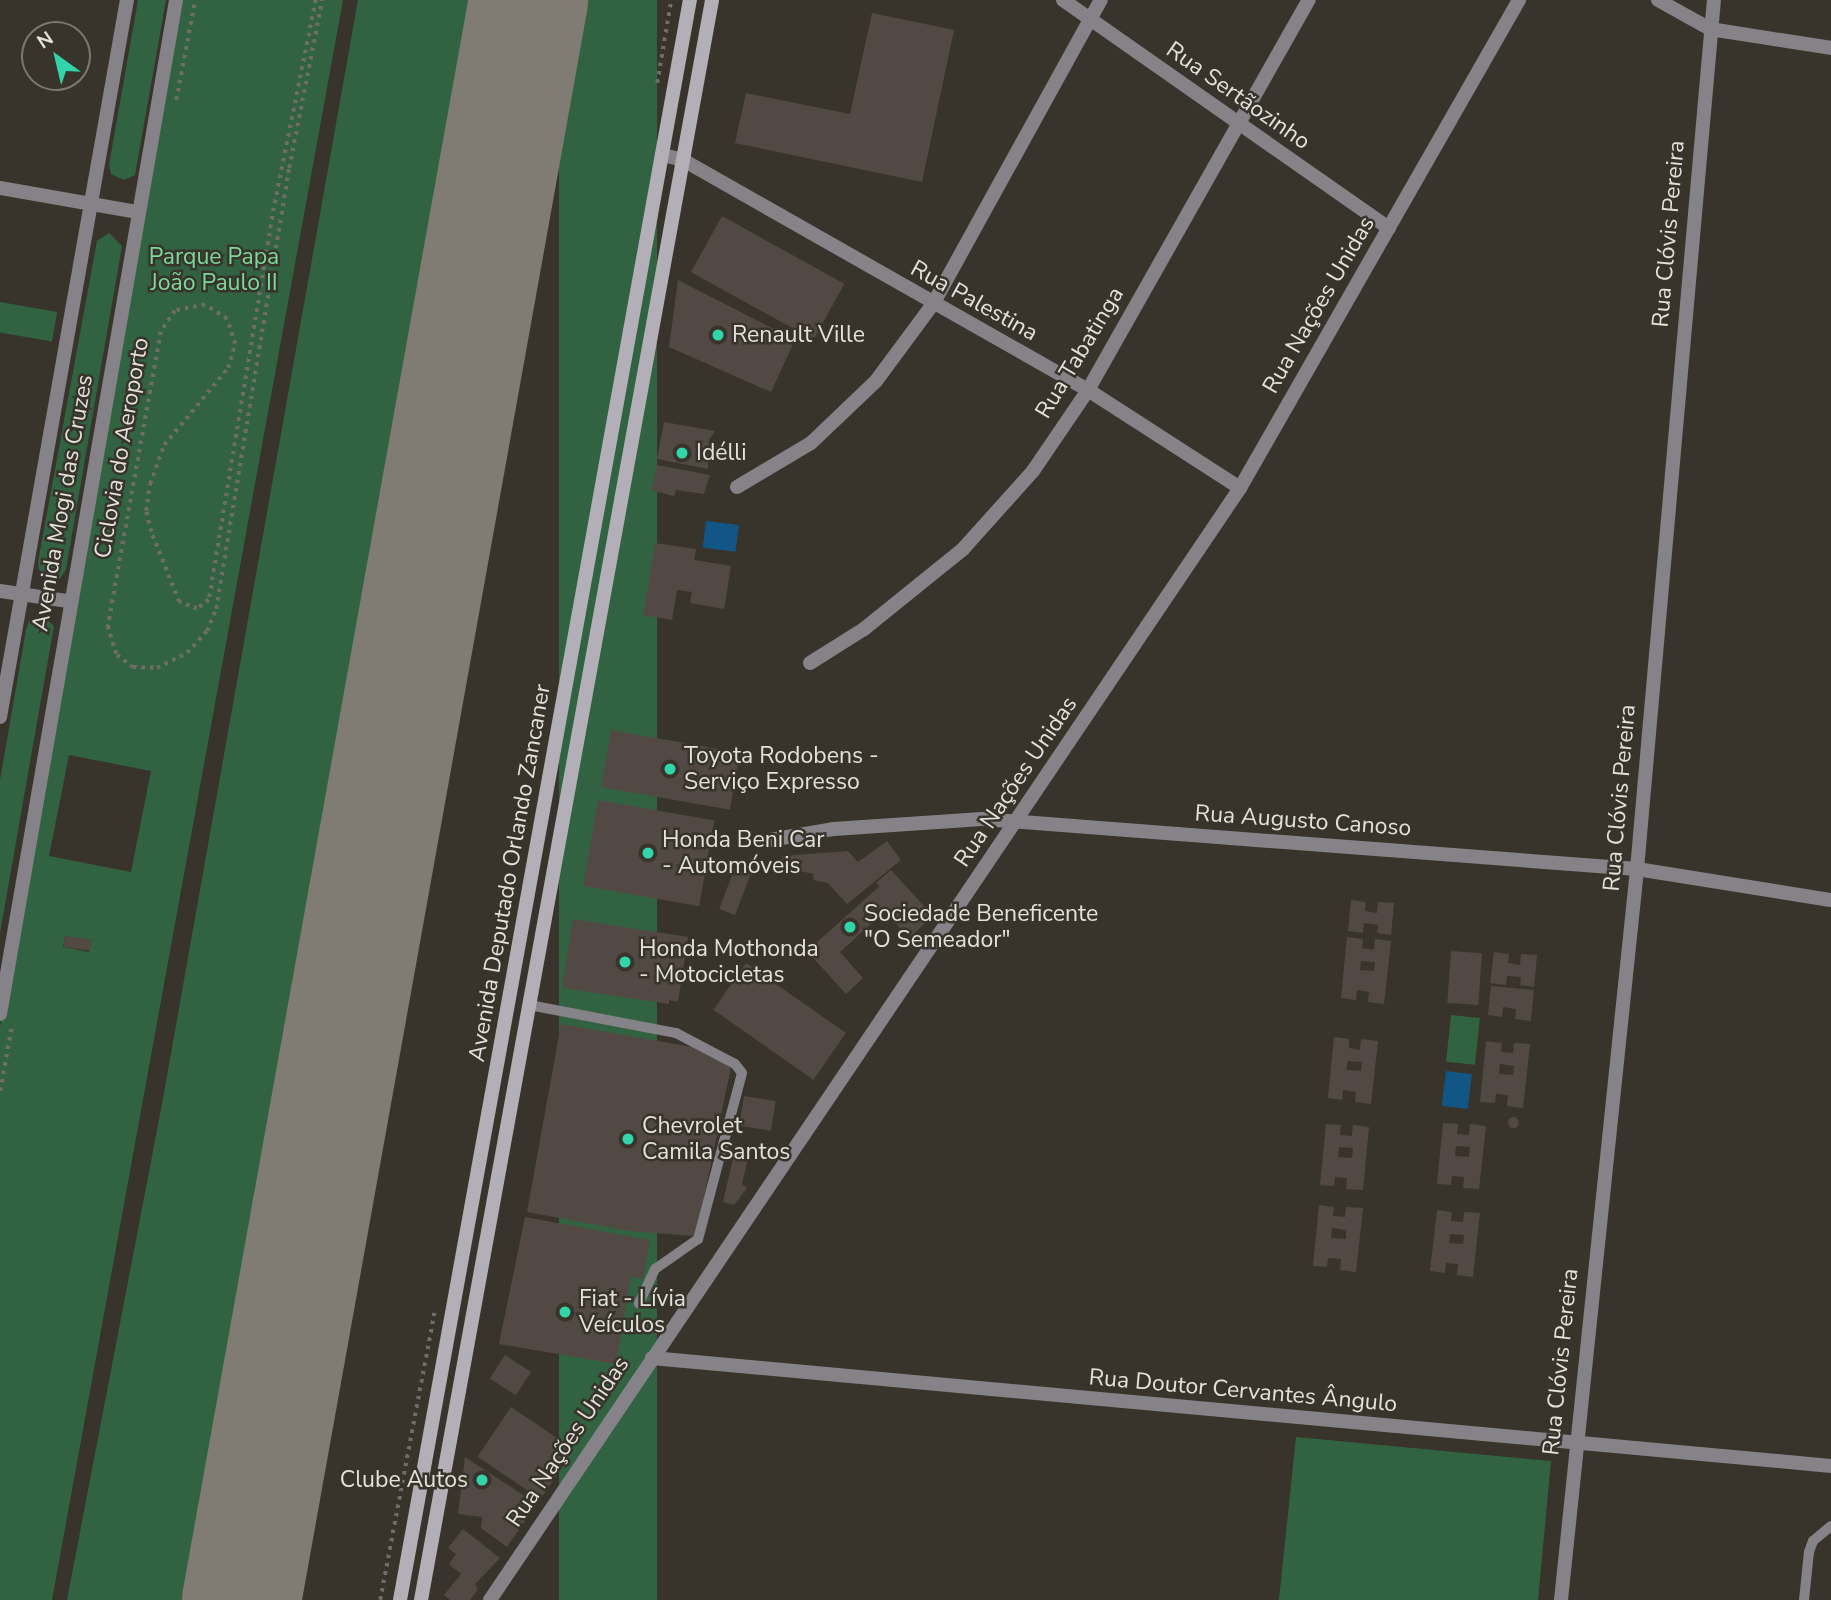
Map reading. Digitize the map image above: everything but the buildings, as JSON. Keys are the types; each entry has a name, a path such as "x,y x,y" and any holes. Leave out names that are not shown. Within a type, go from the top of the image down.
{"main road":[{"name":"Avenida Deputado Orlando Zancaner","path":"400,1600 690,0"},
{"name":"Avenida Deputado Orlando Zancaner","path":"421,1600 712,0"},
{"path":"671,107 671,125 678,132 685,128 692,105"},
{"path":"653,209 664,204 673,213"}],"street":[{"name":"Avenida Mogi das Cruzes","path":"0,718 19,594 95,204 127,0"},
{"name":"Avenida Mogi das Cruzes","path":"0,1014 2,987 68,601 176,0"},
{"name":"Rua Sertãozinho","path":"1063,0 1237,125 1389,228"},
{"path":"737,487 811,443 876,381 933,304 1101,0"},
{"name":"Rua Tabatinga","path":"810,663 864,629 963,549 1034,471 1088,390 1309,0"},
{"name":"Rua Nações Unidas","path":"490,1600 1017,823 1240,488 1519,0"},
{"path":"1658,0 1710,29 1831,48"},
{"name":"Rua Clóvis Pereira","path":"1561,1600 1575,1444 1637,869 1714,0"},
{"path":"663,155 683,160"},
{"name":"Rua Palestina","path":"683,160 1088,390 1240,488"},
{"path":"0,188 138,212"},
{"path":"0,591 68,601"},
{"name":"Rua Augusto Canoso","path":"770,840 834,829 969,820 1637,869 1831,900"},
{"name":"Rua Doutor Cervantes Ângulo","path":"652,1359 1831,1466"}],"lane":[{"path":"529,1005 676,1033 725,1059 742,1073 698,1239 654,1269 639,1303"},
{"path":"1804,1600 1809,1552 1813,1541 1831,1527"}],"path":[{"name":"Ciclovia do Aeroporto","path":"316,0 274,208 209,600 197,609 178,602 151,532 148,493 164,445 229,368 233,335 220,313 197,304 175,311 161,332 108,626 117,655 133,667 156,668 187,653 207,631 216,609 289,168 322,0"}],"green space":[{"path":"138,0 166,0 135,175 124,180 111,174 109,165"},
{"name":"Parque Papa João Paulo II","path":"183,0 343,0 52,1600 0,1600 0,1027","holes":["69,755 151,771 131,872 49,856","65,936 92,940 89,952 63,947"]},
{"path":"358,0 500,0 210,1600 67,1600 162,1104"},
{"path":"559,0 657,0 657,1600 559,1600"},
{"path":"109,233 122,246 66,569 60,579 49,579 39,570 38,562 97,241"},
{"path":"0,302 57,312 52,342 0,332"},
{"path":"41,615 54,626 0,933 0,780 26,630 29,621"},
{"path":"1451,1015 1480,1018 1475,1065 1446,1062"},
{"path":"1296,1437 1551,1461 1538,1600 1279,1600"}],"water":[{"path":"706,521 739,525 735,552 703,548"},
{"path":"1446,1071 1472,1074 1468,1109 1442,1106"}],"runway":[{"path":"241,1600 528,0"}],"place":[{"name":"Renault Ville","path":"718,335"},
{"name":"Idélli","path":"682,453"},
{"name":"Toyota Rodobens - Serviço Expresso","path":"670,769"},
{"name":"Honda Beni Car - Automóveis","path":"648,853"},
{"name":"Sociedade Beneficente \"O Semeador\"","path":"850,927"},
{"name":"Honda Mothonda - Motocicletas","path":"625,962"},
{"name":"Chevrolet Camila Santos","path":"628,1139"},
{"name":"Fiat - Lívia Veículos","path":"565,1312"},
{"name":"Clube Autos","path":"482,1480"}]}
